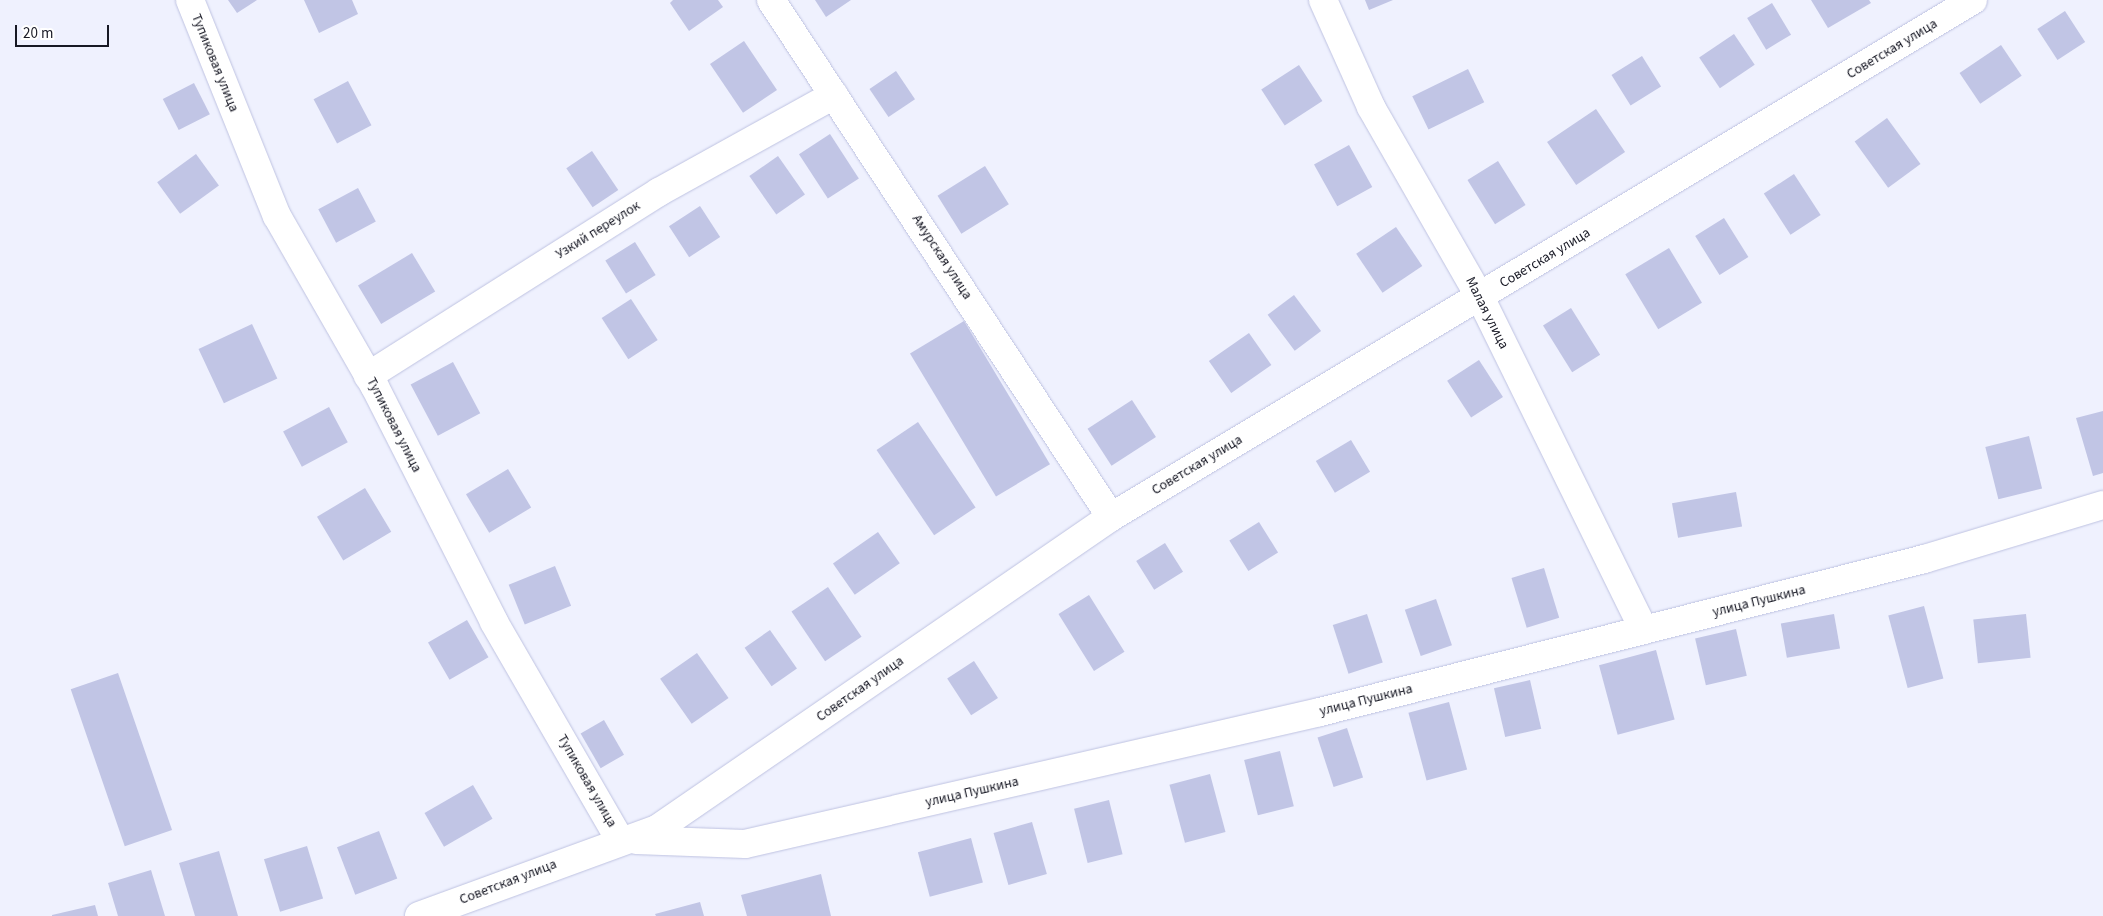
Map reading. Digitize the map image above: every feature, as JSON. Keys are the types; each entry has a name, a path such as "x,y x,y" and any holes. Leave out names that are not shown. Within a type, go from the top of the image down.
{"street":[{"name":"Тупиковая улица","path":"190,0 277,216 368,376 494,622 620,840"},
{"name":"Амурская улица","path":"771,0 1111,517"},
{"name":"Малая улица","path":"1323,0 1371,107 1480,297 1644,630"},
{"name":"Советская улица","path":"419,916 620,840 658,829 1111,517 1973,0"},
{"name":"Узкий переулок","path":"368,376 659,192 834,95"},
{"name":"улица Пушкина","path":"620,840 744,844 1320,712 1924,560 2103,505"}],"building":[{"path":"228,0 257,0 237,13"},
{"path":"304,0 352,0 358,14 319,33"},
{"path":"673,0 718,0 723,7 689,31 670,3"},
{"path":"815,0 851,0 826,17"},
{"path":"1365,0 1393,0 1369,10"},
{"path":"1811,0 1869,0 1871,3 1828,28"},
{"path":"1772,3 1791,35 1766,50 1747,18"},
{"path":"2065,11 2085,42 2057,60 2037,29"},
{"path":"1734,34 1755,65 1720,88 1699,57"},
{"path":"744,41 777,90 743,113 710,64"},
{"path":"2001,45 2022,76 1980,104 1960,73"},
{"path":"1642,56 1661,87 1631,106 1611,75"},
{"path":"1299,65 1322,101 1285,126 1261,90"},
{"path":"1468,69 1484,102 1428,129 1412,96"},
{"path":"896,71 915,99 888,117 869,89"},
{"path":"348,81 371,125 337,143 314,99"},
{"path":"194,83 210,114 179,130 163,99"},
{"path":"1596,109 1625,152 1576,185 1547,142"},
{"path":"1887,118 1921,164 1888,188 1855,142"},
{"path":"830,134 859,178 828,199 799,154"},
{"path":"1349,145 1372,187 1337,206 1314,164"},
{"path":"592,151 618,190 593,207 566,168"},
{"path":"196,154 219,186 180,214 157,182"},
{"path":"778,156 805,195 776,215 749,176"},
{"path":"1498,161 1526,205 1495,224 1467,180"},
{"path":"985,166 1009,204 961,234 938,196"},
{"path":"1794,174 1821,215 1790,235 1764,194"},
{"path":"358,188 376,222 336,243 318,209"},
{"path":"700,206 720,237 689,257 669,226"},
{"path":"1724,218 1748,257 1720,275 1695,236"},
{"path":"1396,227 1422,266 1382,293 1356,254"},
{"path":"635,242 656,275 626,294 605,261"},
{"path":"1669,248 1702,303 1658,329 1625,274"},
{"path":"412,253 435,292 381,324 358,285"},
{"path":"1294,295 1321,331 1295,351 1268,315"},
{"path":"631,299 658,340 628,359 602,318"},
{"path":"1571,308 1600,355 1572,372 1543,325"},
{"path":"964,321 1050,464 996,497 910,353"},
{"path":"252,324 277,378 224,403 199,349"},
{"path":"1249,333 1271,365 1231,393 1209,361"},
{"path":"1479,360 1503,397 1471,418 1447,381"},
{"path":"453,362 480,413 438,436 411,385"},
{"path":"1132,400 1156,437 1112,466 1088,429"},
{"path":"329,407 348,442 302,467 283,431"},
{"path":"2103,411 2103,473 2093,476 2076,418"},
{"path":"918,422 976,507 934,535 877,450"},
{"path":"2029,436 2042,488 1998,499 1985,447"},
{"path":"1351,440 1370,472 1335,493 1316,461"},
{"path":"508,469 531,508 489,533 466,494"},
{"path":"365,488 391,532 343,561 317,517"},
{"path":"1736,492 1742,526 1678,538 1672,503"},
{"path":"1259,522 1278,553 1248,571 1229,541"},
{"path":"878,532 900,563 855,595 833,564"},
{"path":"1165,543 1183,572 1154,590 1136,561"},
{"path":"555,566 571,606 525,625 509,585"},
{"path":"1544,568 1559,618 1527,628 1511,578"},
{"path":"828,587 862,637 825,661 792,612"},
{"path":"1089,595 1125,652 1094,671 1058,614"},
{"path":"1436,599 1452,645 1421,656 1405,610"},
{"path":"1924,606 1943,678 1908,688 1888,616"},
{"path":"1367,614 1383,663 1349,674 1333,625"},
{"path":"1834,614 1840,648 1787,658 1781,623"},
{"path":"2026,614 2031,658 1978,663 1973,620"},
{"path":"467,620 488,657 450,680 428,642"},
{"path":"1736,629 1747,676 1706,685 1695,638"},
{"path":"770,630 797,669 772,686 745,648"},
{"path":"1656,650 1675,720 1618,735 1599,665"},
{"path":"697,653 729,698 692,724 660,679"},
{"path":"974,661 998,698 971,715 947,678"},
{"path":"118,673 172,830 125,846 71,689"},
{"path":"1530,680 1541,729 1505,737 1494,688"},
{"path":"1449,702 1467,770 1427,780 1408,713"},
{"path":"604,720 624,755 601,768 581,734"},
{"path":"1347,728 1363,777 1334,787 1318,738"},
{"path":"1280,751 1294,806 1258,815 1244,760"},
{"path":"1210,774 1226,832 1185,843 1169,785"},
{"path":"473,785 492,819 444,847 425,813"},
{"path":"1109,800 1123,854 1088,863 1074,809"},
{"path":"1032,822 1047,874 1008,885 994,833"},
{"path":"379,831 397,879 355,895 337,847"},
{"path":"971,838 983,882 930,897 918,852"},
{"path":"307,846 323,899 280,912 264,859"},
{"path":"219,851 238,916 195,916 179,863"},
{"path":"151,870 165,916 118,916 108,883"},
{"path":"821,874 831,916 747,916 741,895"},
{"path":"700,902 704,916 656,916 655,914"},
{"path":"95,905 98,916 52,916 52,915"}]}
